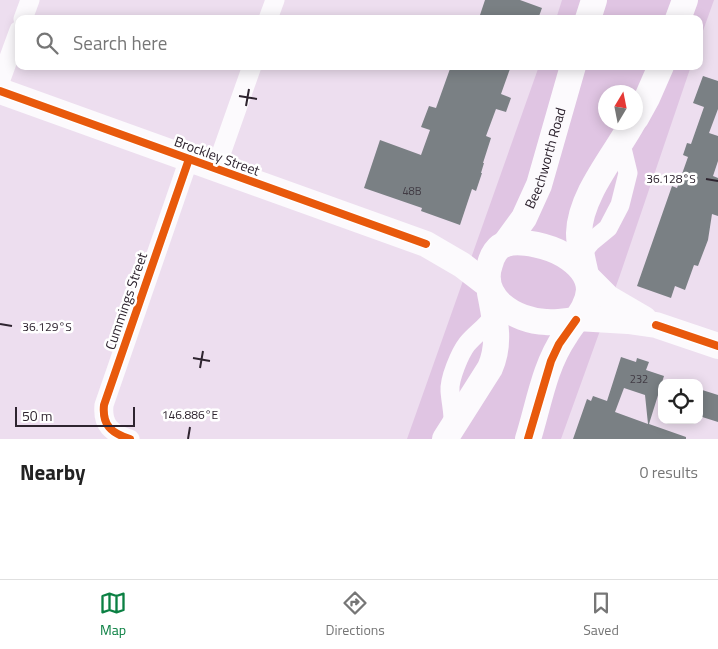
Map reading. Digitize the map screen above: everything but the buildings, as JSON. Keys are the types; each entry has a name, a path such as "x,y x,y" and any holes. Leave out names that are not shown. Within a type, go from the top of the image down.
{"main road":[{"path":"589,15 594,0"},
{"path":"679,15 685,0"},
{"name":"Beechworth Road","path":"502,246 524,218 539,185 572,70"},
{"path":"643,105 659,70"},
{"name":"Brockley Street","path":"0,91 426,244 462,265 491,298"},
{"path":"528,439 551,361 559,344 577,319 588,297 589,287 579,228 584,206 595,184 627,133"},
{"name":"Brockley Street","path":"426,244 471,250 502,246"},
{"path":"449,433 492,363 497,337 491,298 489,267 502,246 529,244 555,250 585,269 608,298 656,325 718,346"},
{"path":"491,298 524,318 544,322 577,319 613,319 656,325"}],"street":[{"path":"24,15 30,0"},
{"path":"269,15 275,0"},
{"path":"0,82 15,41"},
{"path":"216,168 251,70"},
{"name":"Cummings Street","path":"130,439 118,435 106,424 103,416 104,405 189,159"}],"shaded area":[{"path":"562,0 714,0 703,31 703,15 557,15"},
{"path":"538,70 690,70 620,275 561,439 407,439"}],"cycle path":[{"path":"0,91 426,244"},
{"path":"130,439 118,434 109,427 106,423 104,405 189,159"},
{"path":"528,439 551,361 559,344 576,320"},
{"path":"656,325 718,346"}]}
